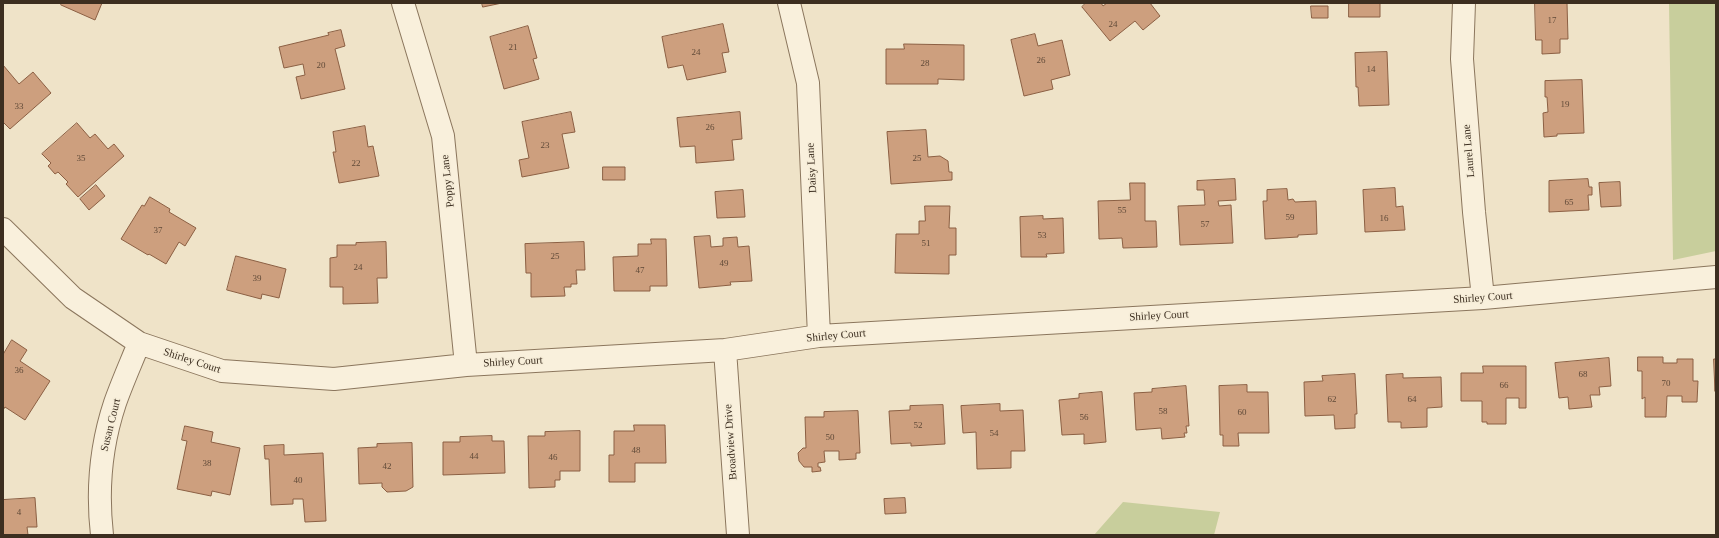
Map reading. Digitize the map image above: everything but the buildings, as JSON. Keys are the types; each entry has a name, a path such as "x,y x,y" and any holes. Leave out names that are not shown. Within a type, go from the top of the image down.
{"street":[{"name":"Poppy Lane","path":"403,3 443,136 466,365"},
{"name":"Daisy Lane","path":"789,3 808,83 820,336"},
{"name":"Laurel Lane","path":"1464,3 1462,59 1474,212 1483,298"},
{"name":"Shirley Court","path":"3,228 73,298 139,343 222,371 334,379 466,365 725,350 820,336 1483,298 1716,277"},
{"name":"Susan Court","path":"102,535 99,510 104,448 115,403 139,343"},
{"name":"Broadview Drive","path":"725,350 738,535"}],"green space":[{"path":"1669,3 1716,3 1716,251 1673,260"},
{"path":"1123,502 1220,512 1214,535 1094,535"}]}
